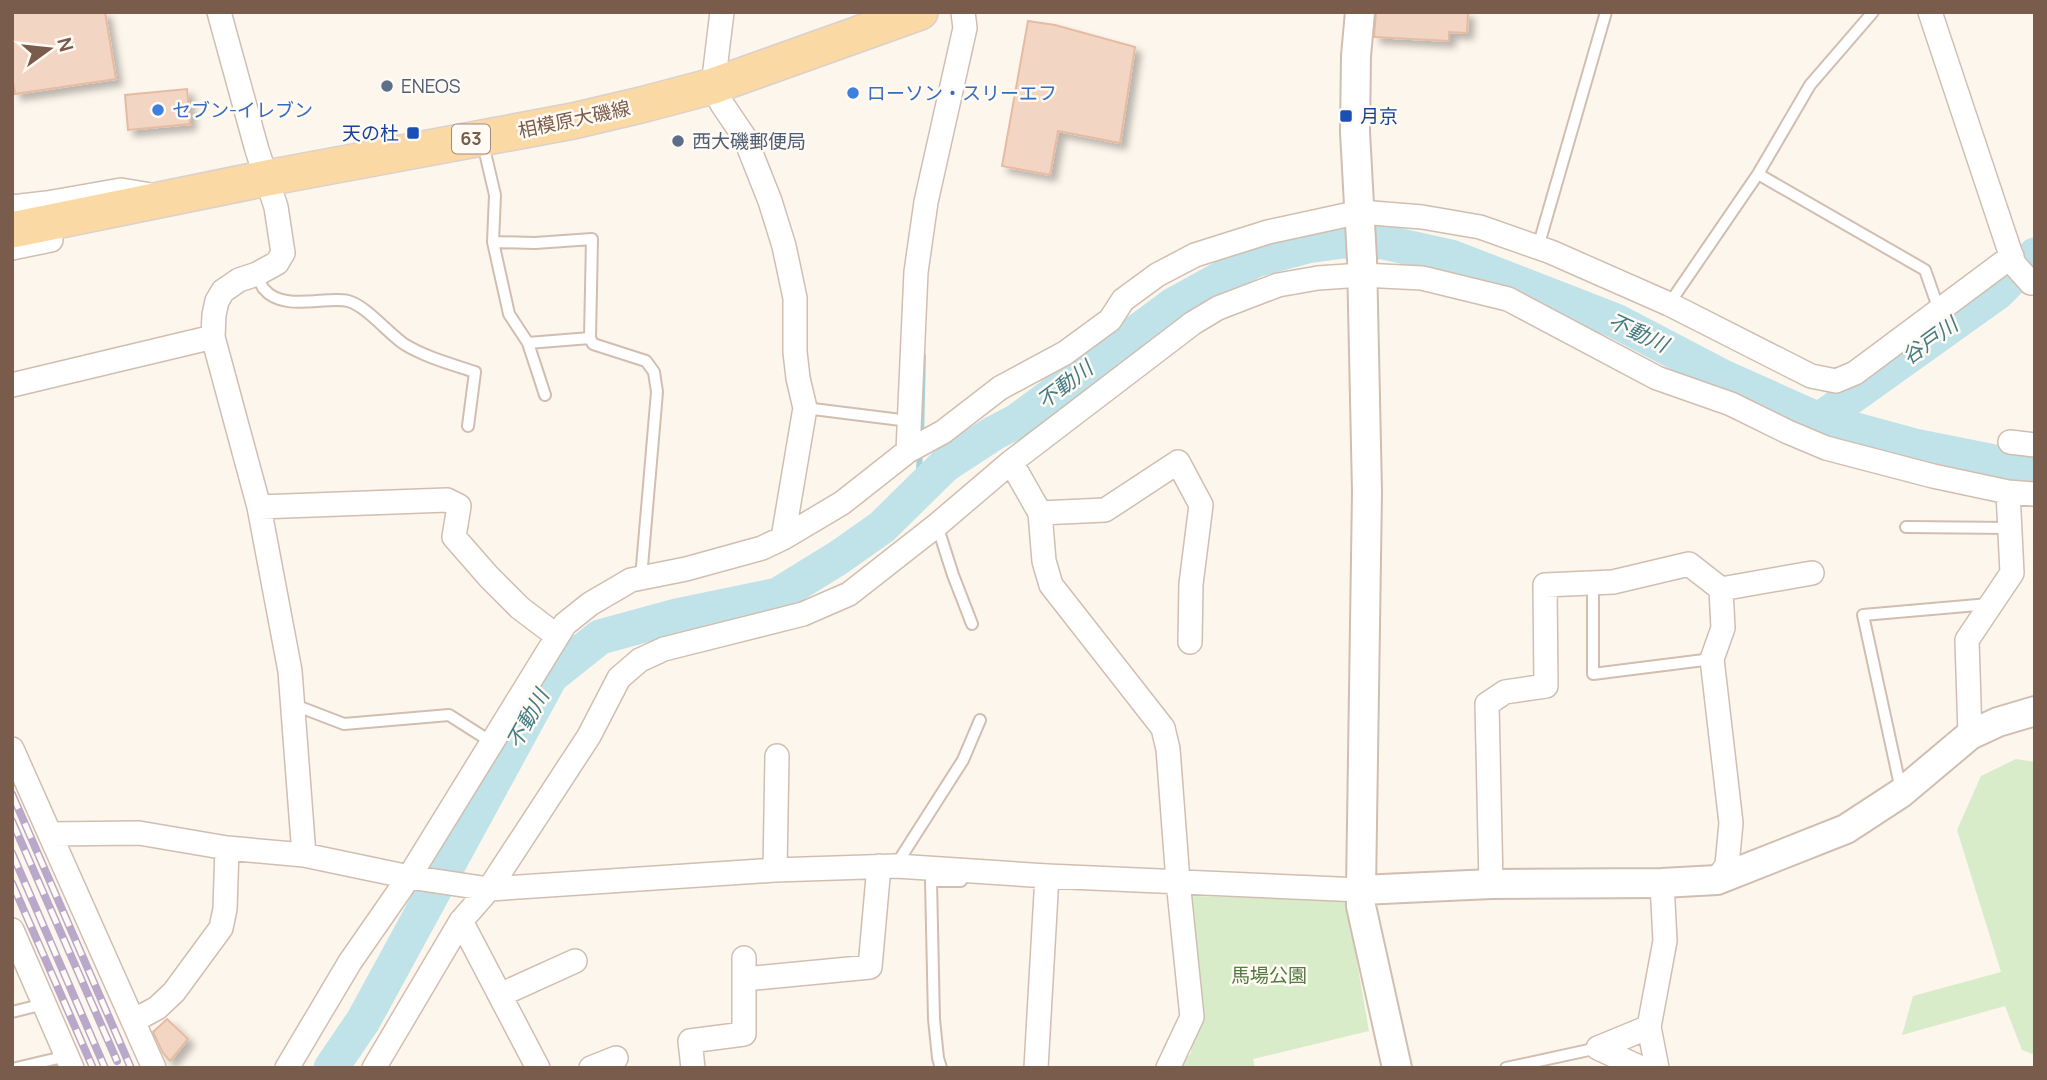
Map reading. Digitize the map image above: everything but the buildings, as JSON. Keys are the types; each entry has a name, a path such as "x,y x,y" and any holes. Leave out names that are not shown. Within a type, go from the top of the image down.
{"main road":[{"name":"相模原大磯線","path":"12,230 630,108 713,86 920,12"}],"street":[{"path":"219,12 257,150 276,207 283,253 277,263 239,280 223,291 217,301 214,315 214,337 259,507 280,611 290,671 304,855"},
{"path":"722,12 713,86 745,138 770,201 784,246 795,298 795,352 805,408 783,538"},
{"path":"908,451 916,272 926,202 965,28 963,12"},
{"path":"1360,12 1355,112 1362,267 1367,492 1361,890 1362,906 1397,1068"},
{"path":"1930,12 2013,260 2033,281"},
{"path":"12,207 121,190 169,198"},
{"path":"12,248 108,227 169,198"},
{"path":"286,1068 349,962 409,877 565,624 590,604 631,580 686,569 762,548 783,538 842,503 908,451 943,432 1000,388 1065,353 1110,320 1124,300 1157,275 1195,255 1268,232 1360,216 1422,217 1480,227 1538,247 1669,304 1811,376 1836,381 1855,373 2013,260"},
{"path":"374,1068 461,921 489,889 589,736 620,678 640,660 664,649 803,614 849,594 1011,462 1193,323 1218,308 1278,285 1362,267 1422,278 1508,299 1657,378 1731,404 1826,448 1933,476 2008,492 2035,494"},
{"path":"12,385 214,337"},
{"path":"2010,442 2035,445"},
{"path":"1011,462 1040,513 1044,561 1051,585 1163,728 1168,749 1192,1017 1168,1068"},
{"path":"1040,513 1105,510 1178,462 1201,505 1191,584 1191,642"},
{"path":"1970,735 1967,640 2012,573 2008,492"},
{"path":"259,507 452,497 459,506 454,537 520,608 557,636"},
{"path":"1491,884 1487,704 1505,692 1546,686 1545,585 1613,582 1689,564 1721,589 1812,573"},
{"path":"1717,880 1727,864 1731,822 1712,659 1723,628 1721,589"},
{"path":"50,834 139,833 227,848 304,855 409,877 489,889 775,870 888,866 1361,890 1491,884 1717,880 1846,829 1901,793 1970,735 1998,722 2035,711"},
{"path":"12,749 154,1068"},
{"path":"775,870 777,756"},
{"path":"133,1021 157,1007 174,992 221,928 225,909 227,848"},
{"path":"693,1068 690,1041 744,1034 744,969 870,967 888,866"},
{"path":"1036,1068 1047,876"},
{"path":"1657,1068 1649,1027 1665,941 1662,883"},
{"path":"461,921 538,1068"},
{"path":"12,930 70,1062"},
{"path":"500,995 575,961"},
{"path":"1598,1048 1649,1027"},
{"path":"1598,1048 1641,1068"},
{"path":"591,1068 616,1058"}],"lane":[{"path":"1538,247 1606,12"},
{"path":"1669,304 1759,174 1810,85 1873,12"},
{"path":"482,138 495,195 493,242 509,314 528,343 545,395"},
{"path":"1759,174 1925,270 1940,310"},
{"path":"493,242 536,243 592,239 590,338 593,344 646,361 654,372 657,392 641,578"},
{"path":"257,274 264,289 274,296 301,303 346,300 358,305 415,351 475,372 468,426"},
{"path":"528,343 590,338"},
{"path":"805,408 909,421"},
{"path":"937,525 972,624"},
{"path":"1906,527 2010,528"},
{"path":"1593,583 1593,674 1712,659"},
{"path":"1901,793 1863,615 1992,604"},
{"path":"292,704 344,724 449,715 493,743"},
{"path":"888,866 963,760 980,720"},
{"path":"941,1068 934,1019 931,881 970,881 983,872"},
{"path":"12,1012 44,1004"},
{"path":"1506,1068 1598,1048"},
{"path":"16,1068 70,1062"}],"green space":[{"path":"2016,759 2035,762 2035,1055 2022,1050 2005,1006 1902,1035 1913,996 2001,972 1957,830 1981,776"},
{"name":"馬場公園","path":"1190,896 1346,899 1369,1031 1253,1059 1255,1068 1177,1068 1191,1053"}],"waterway":[{"name":"不動川","path":"331,1068 363,1021 551,676 600,637 677,616 778,595 882,527 945,465 1017,421 1173,305 1255,260 1307,246 1343,241 1383,242 1451,257 1616,321 1723,377 1819,420 1914,446 2035,470"},
{"name":"谷戸川","path":"1819,420 1998,292 2035,255"},
{"path":"921,439 923,356"},
{"path":"918,492 920,450"}],"railway":[{"path":"12,794 131,1068"},
{"path":"12,821 117,1061"},
{"path":"12,853 105,1068"},
{"path":"12,883 93,1068"}],"place":[{"name":"ENEOS","path":"387,86"},
{"name":"ローソン・スリーエフ","path":"853,93"},
{"name":"セブン-イレブン","path":"158,110"},
{"name":"月京","path":"1346,116"},
{"name":"天の杜","path":"413,133"},
{"name":"西大磯郵便局","path":"678,141"}]}
